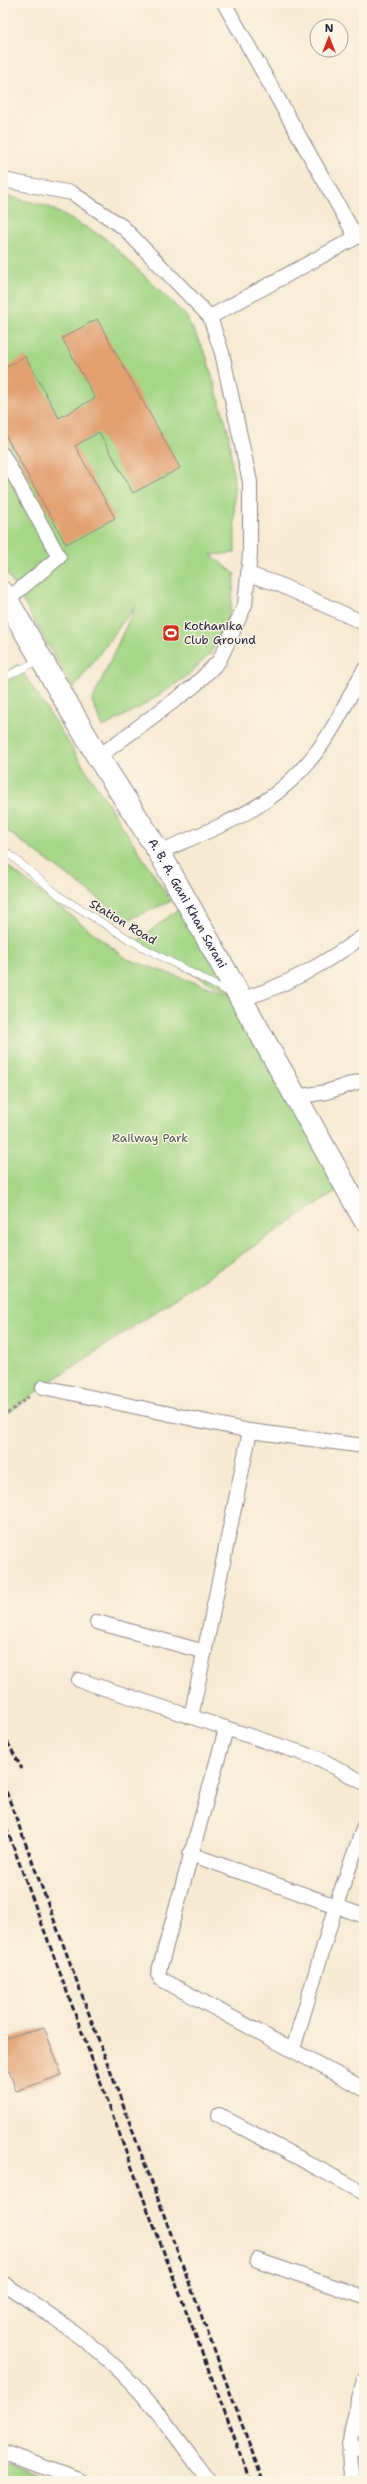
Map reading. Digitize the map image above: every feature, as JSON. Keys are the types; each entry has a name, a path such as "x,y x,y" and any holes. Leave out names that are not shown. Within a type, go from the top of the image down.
{"main road":[{"name":"A. B. A. Gani Khan Sarani","path":"5,597 40,660 98,757 159,852 364,1220"}],"street":[{"path":"210,317 360,235 224,3"},
{"path":"3,180 72,193 104,214 123,227 210,317 222,353 250,482 248,574 245,605 220,661 194,686 98,757"},
{"path":"3,455 59,557 5,597"},
{"path":"248,574 278,584 364,623"},
{"path":"159,852 248,813 283,790 307,765 328,736 364,670"},
{"path":"241,998 263,993 324,963 364,936"},
{"path":"296,1097 326,1092 364,1080"},
{"path":"43,1387 250,1431 364,1446"},
{"path":"191,1717 250,1431"},
{"path":"97,1622 205,1652"},
{"path":"80,1680 320,1759 364,1783"},
{"path":"226,1729 190,1854 158,1974 161,1979 293,2049 364,2089"},
{"path":"293,2049 336,1905 364,1826"},
{"path":"190,1854 364,1916"},
{"path":"220,2115 364,2193"},
{"path":"258,2260 364,2297"},
{"path":"3,2283 67,2327 109,2361 158,2413 209,2481"},
{"path":"353,2481 348,2462 349,2445 364,2380"},
{"path":"349,2445 364,2451"},
{"path":"3,2452 82,2481"}],"lane":[{"path":"3,678 40,660"},
{"name":"Station Road","path":"3,849 61,897 135,943 241,998"}],"path":[{"path":"3,1417 43,1387"}],"green space":[{"path":"3,195 47,206 105,238 186,316 206,355 228,431 234,482 235,553 211,555 235,574 230,613 210,654 187,676 144,705 103,727 92,701 135,606 73,689 3,566"},
{"path":"18,665 171,901 128,920 3,828 3,674"},
{"name":"Railway Park","path":"3,863 127,959 237,997 135,943 187,902 345,1185 43,1387 3,1417"},
{"path":"3,2463 49,2481 3,2481"}],"building":[{"path":"97,319 180,468 133,493 99,432 75,446 115,518 66,544 3,431 3,369 25,356 59,418 95,398 62,338"},
{"path":"44,2027 62,2075 16,2091 3,2053 3,2039"}],"railway":[{"path":"3,1734 22,1769"},
{"path":"3,1783 263,2481"},
{"path":"3,1819 147,2208 251,2481"}],"place":[{"name":"Kothanika Club Ground","path":"171,633"}]}
